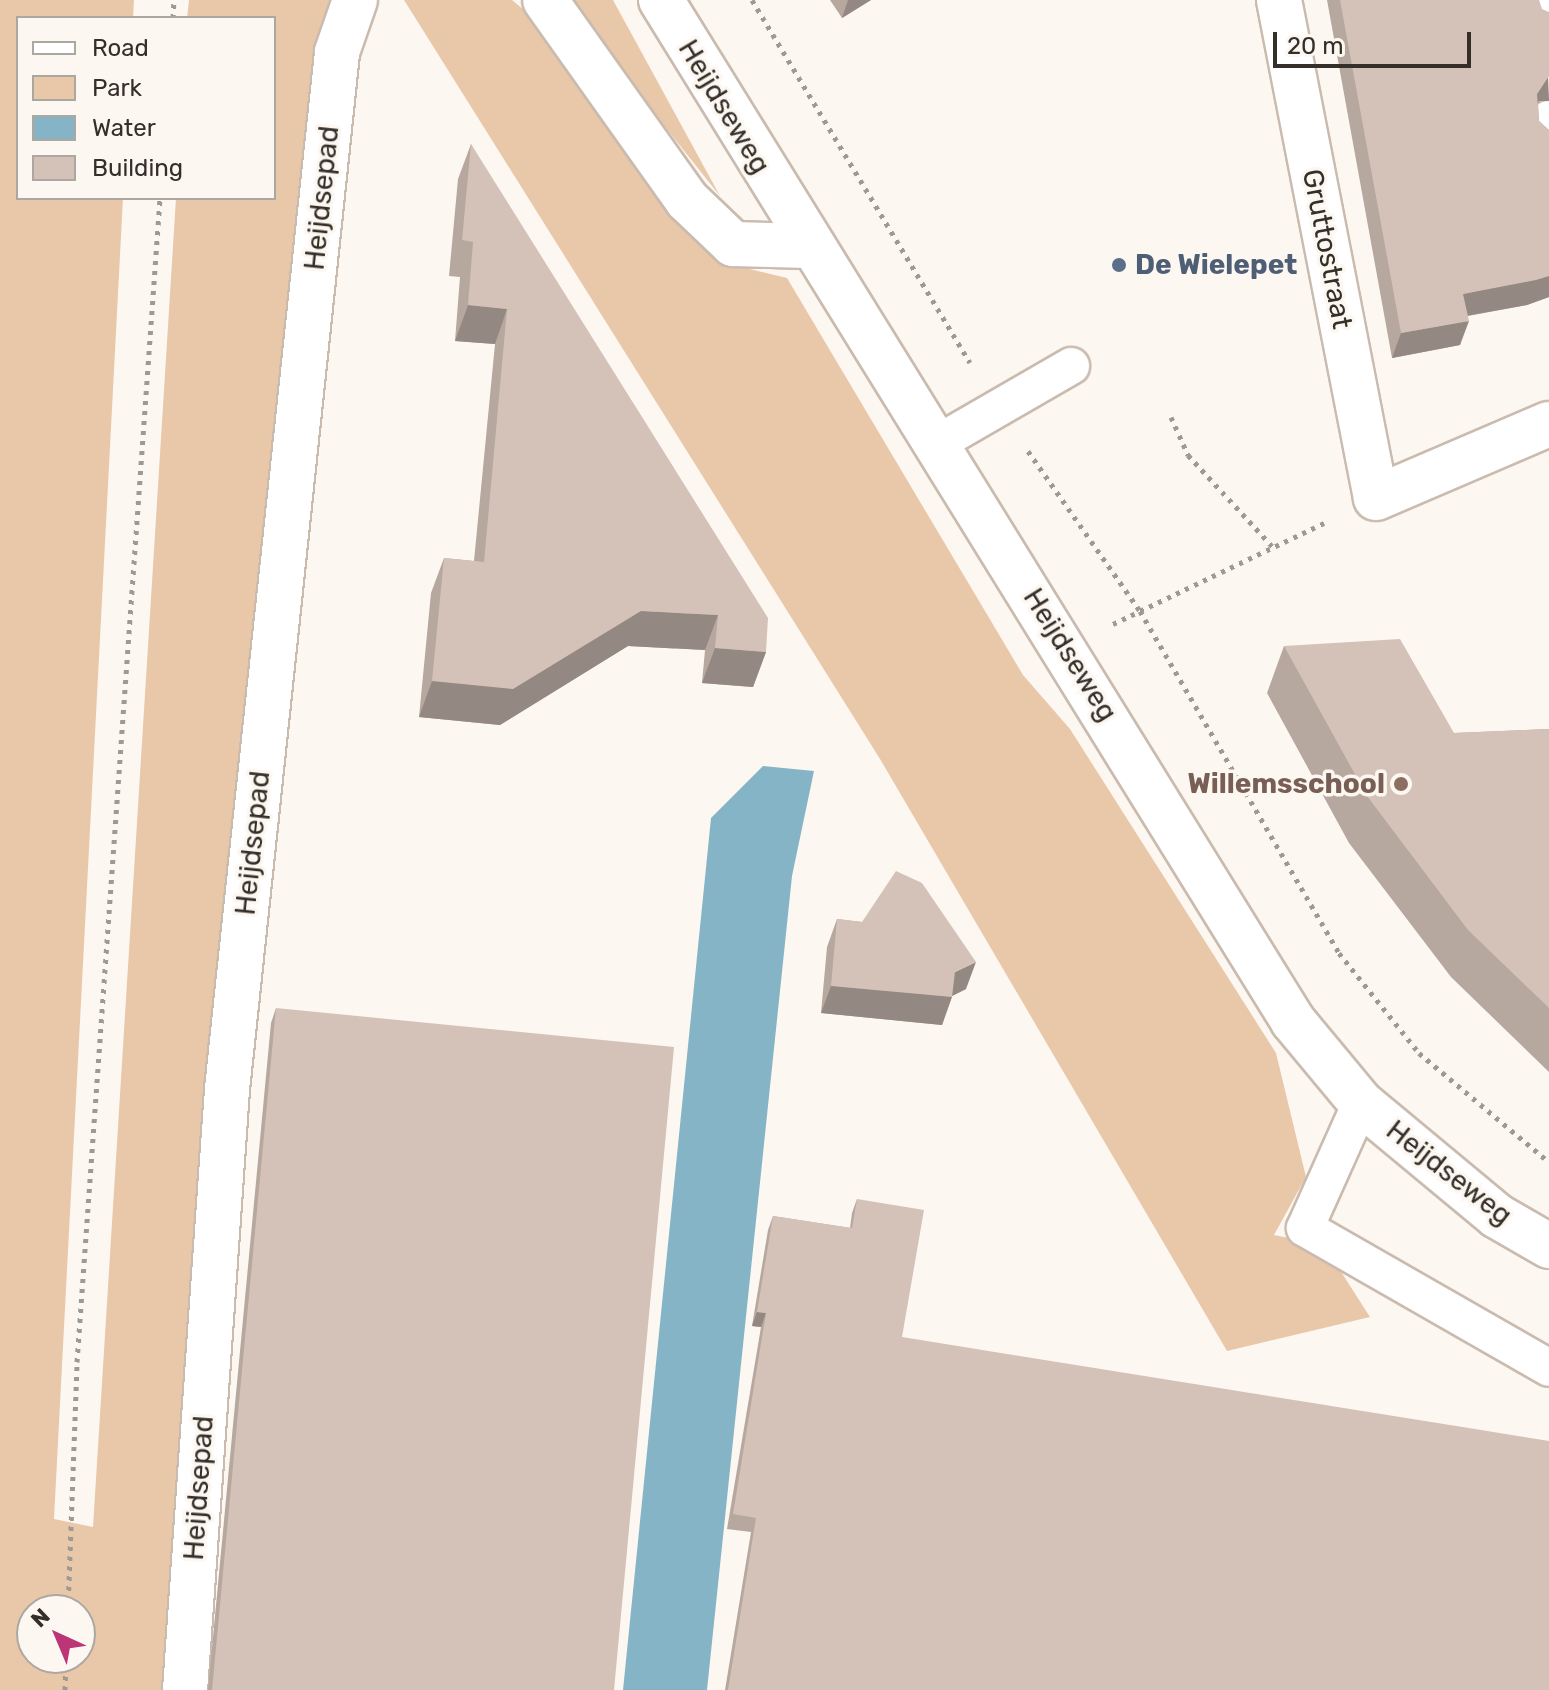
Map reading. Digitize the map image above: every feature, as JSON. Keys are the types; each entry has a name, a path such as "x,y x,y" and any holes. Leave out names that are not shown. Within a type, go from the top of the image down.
{"street":[{"name":"Heijdsepad","path":"185,1690 227,1089 337,52 355,0"},
{"path":"545,0 687,200 733,244 808,246"},
{"name":"Heijdseweg","path":"661,0 808,246 1067,646 1293,1021 1361,1103 1497,1216 1549,1246"},
{"name":"Gruttostraat","path":"1279,0 1376,498"},
{"path":"1376,498 1549,424"}],"lane":[{"path":"1545,0 1549,20"},
{"path":"1549,119 1549,136"},
{"path":"936,444 1071,366"},
{"path":"1361,1103 1305,1228 1549,1368"}],"path":[{"path":"752,0 997,407 1140,611 1339,953 1419,1053 1549,1162"},
{"path":"69,1594 78,1346 160,200"},
{"path":"1171,417 1188,455 1273,547"},
{"path":"1067,646 1376,498"}],"green space":[{"path":"0,0 134,0 133,16 16,16 16,200 123,200 54,1519 93,1527 176,200 276,200 276,16 187,16 189,0 329,0 313,95 173,1690 0,1690"},
{"path":"404,0 512,0 543,26 725,263 787,278 1023,675 1070,729 1276,1053 1306,1177 1274,1235 1324,1245 1370,1317 1227,1351 880,759"},
{"path":"564,0 613,0 720,196"}],"water":[{"path":"763,766 814,771 792,876 707,1690 623,1690 711,818"}],"building":[{"path":"1340,0 1539,0 1542,9 1549,12 1549,76 1537,94 1539,121 1549,130 1549,276 1463,294 1469,321 1401,333"},
{"path":"471,144 768,618 766,652 715,648 718,615 641,611 513,689 432,681 444,558 484,562 507,309 468,305 473,242 462,240"},
{"path":"1400,639 1454,733 1549,729 1549,1008 1468,930 1367,796 1284,646"},
{"path":"896,871 922,883 976,962 955,972 952,997 831,986 837,919 862,922"},
{"path":"276,1008 674,1047 614,1690 212,1690"},
{"path":"857,1199 924,1210 902,1337 1549,1441 1549,1690 728,1690 756,1518 733,1514 766,1313 757,1312 773,1216 852,1228"}],"place":[{"name":"De Wielepet","path":"1119,265"},
{"name":"Willemsschool","path":"1401,784"}]}
